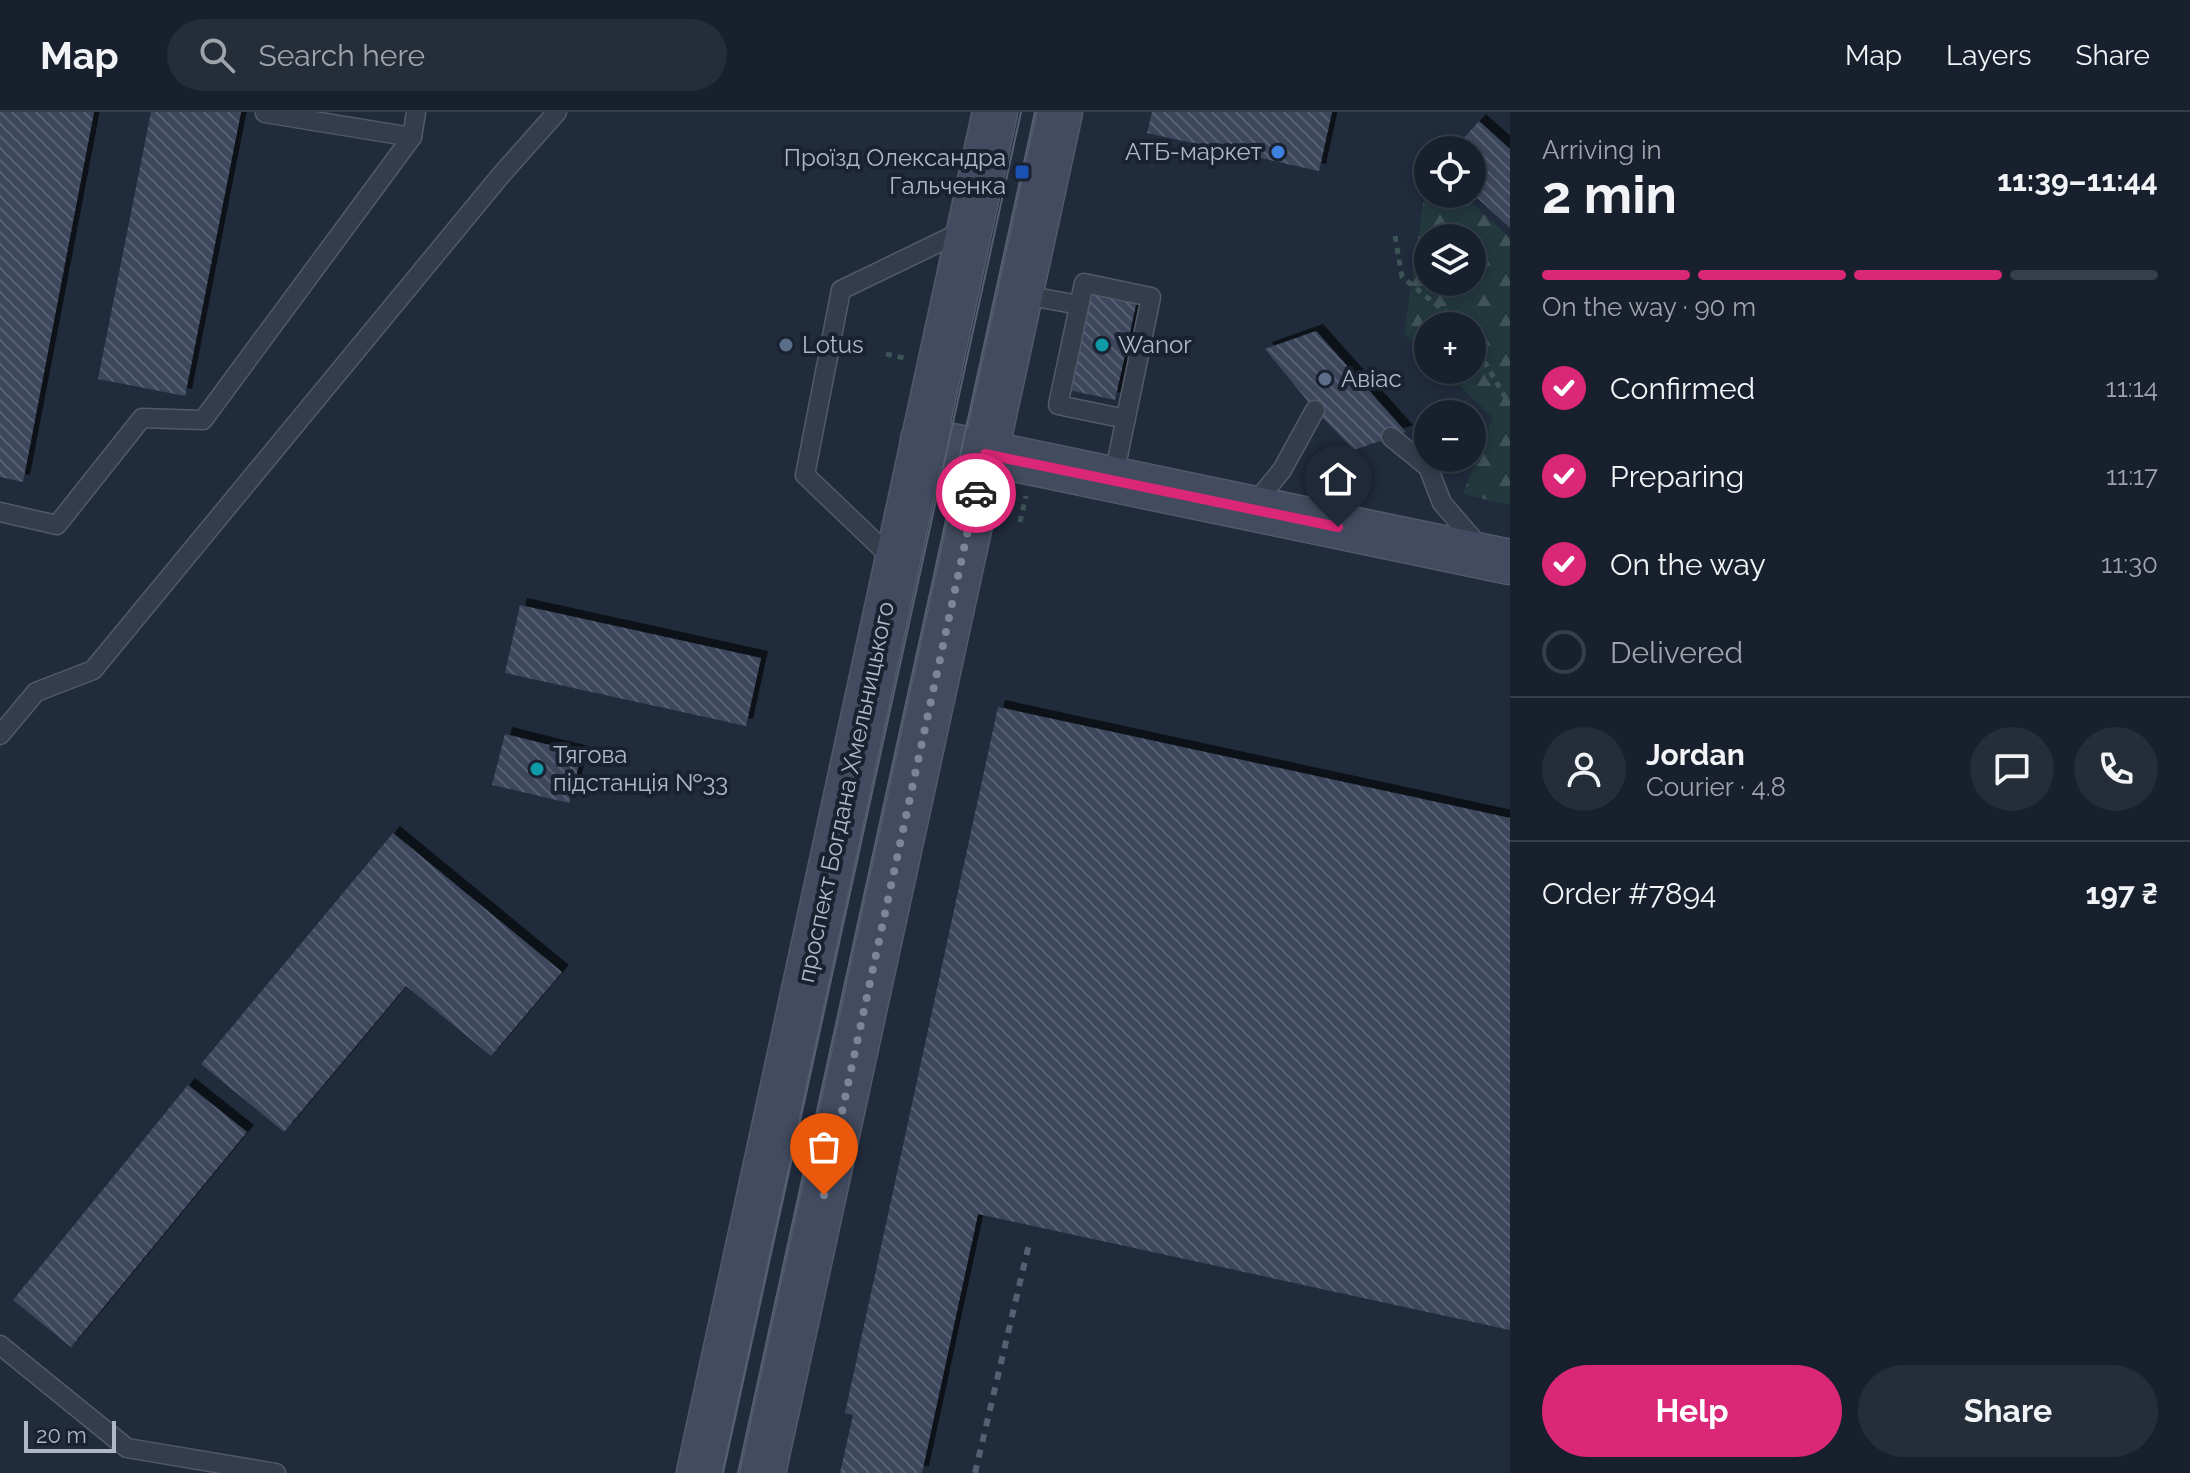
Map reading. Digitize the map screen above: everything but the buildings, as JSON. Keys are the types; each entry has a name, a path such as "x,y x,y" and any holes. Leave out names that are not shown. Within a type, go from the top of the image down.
{"main road":[{"name":"проспект Богдана Хмельницького","path":"699,1473 995,112"},
{"path":"763,1473 1060,112"},
{"path":"923,440 1500,560"}],"lane":[{"path":"0,512 57,525 142,418 203,420 412,137 416,112"},
{"path":"0,735 36,692 93,670 501,175 557,112"},
{"path":"265,113 412,137"},
{"path":"896,562 805,475 841,290 969,227"},
{"path":"1113,480 1126,419 1151,297 1084,283 1058,405 1126,419"},
{"path":"1019,294 1079,305"},
{"path":"1249,510 1282,470 1315,410"},
{"path":"1391,437 1428,467 1442,503 1500,560"},
{"path":"0,1345 127,1448 276,1473"}],"path":[{"path":"1395,236 1402,277 1446,312"},
{"path":"1486,365 1510,405"}],"green space":[{"path":"1423,208 1477,208 1510,238 1510,505 1463,494 1472,472 1486,472 1486,436 1493,418 1486,411 1486,400 1474,400 1458,384 1486,384 1486,312 1414,312 1414,343 1404,333 1414,266 1414,296 1486,296 1486,224 1420,224"}],"tram line":[{"path":"723,1473 1021,112"},
{"path":"738,1473 1035,112"}],"railway":[{"path":"975,1473 1030,1240"}],"way so far":[{"path":"824,1195 976,493"}],"place":[{"name":"АТБ-маркет","path":"1278,152"},
{"name":"Проїзд Олександра Гальченка","path":"1022,172"},
{"name":"Lotus","path":"786,345"},
{"name":"Wanor","path":"1102,345"},
{"name":"Авіас","path":"1325,379"},
{"name":"Тягова пiдстанцiя №33","path":"537,769"}],"route":[{"path":"976,493 985,454 1338,527"}]}
